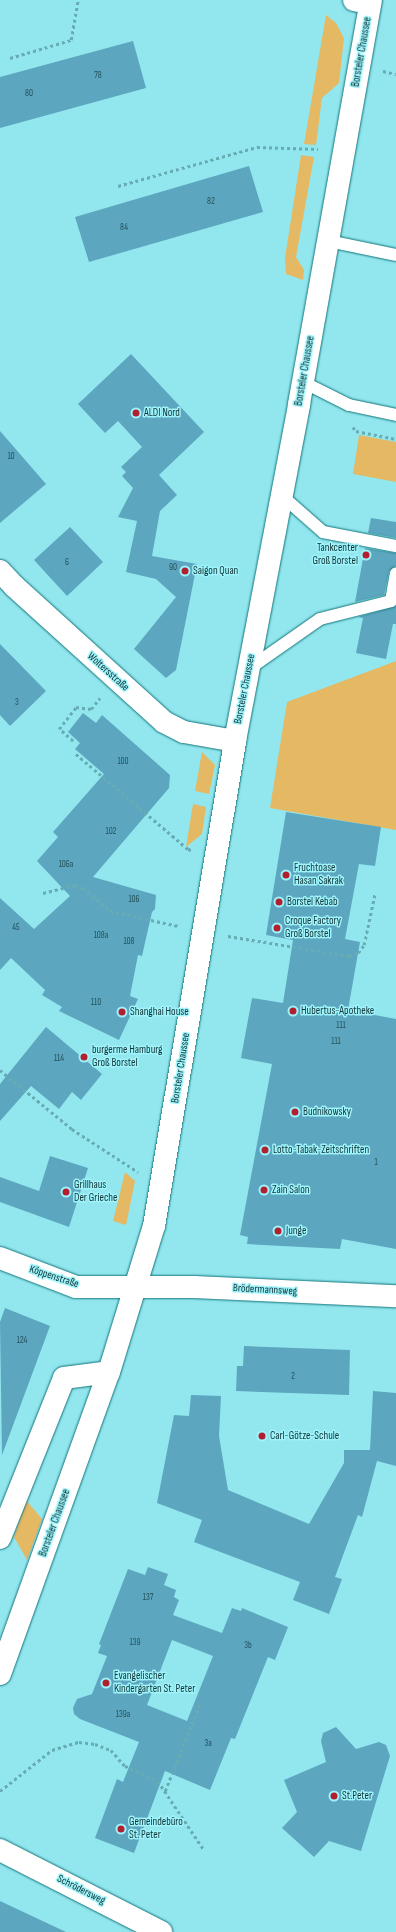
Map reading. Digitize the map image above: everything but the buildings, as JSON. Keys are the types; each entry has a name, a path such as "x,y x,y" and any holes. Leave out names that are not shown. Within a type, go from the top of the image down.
{"main road":[{"name":"Borsteler Chaussee","path":"0,1674 109,1372 154,1226 235,741 250,668 329,241 344,151 365,1"},
{"name":"Woltersstraße","path":"0,571 14,586 116,680 164,722 184,732 235,741"},
{"name":"Köppenstraße","path":"0,1258 76,1287 134,1289"},
{"name":"Brödermannsweg","path":"134,1289 194,1287 396,1296"},
{"path":"0,1538 64,1378 109,1372"},
{"name":"Schrödersweg","path":"0,1850 161,1932"}],"lane":[{"path":"329,241 396,255"},
{"path":"303,382 349,405 396,415"},
{"path":"281,495 323,532 396,546"},
{"path":"250,668 320,619 391,601 396,573"}],"path":[{"path":"10,58 71,40 78,0"},
{"path":"118,186 257,147 344,151"},
{"path":"73,740 59,729 76,707 90,709 116,680"},
{"path":"76,754 188,849 216,856"},
{"path":"0,1070 72,1129 161,1187"},
{"path":"165,1791 201,1701"},
{"path":"0,1791 52,1750 79,1742 95,1744 111,1750 125,1766 158,1781 204,1850"}],"shaded area":[{"path":"326,15 336,23 344,38 339,83 322,98 316,145 304,144"},
{"path":"301,155 314,157 296,257 304,270 303,280 286,274 285,258"},
{"path":"359,435 396,442 396,482 353,474"},
{"path":"396,661 396,830 270,808 287,702"},
{"path":"202,752 215,765 209,794 195,791"},
{"path":"193,804 206,807 202,834 186,847"},
{"path":"125,1172 135,1181 126,1225 113,1221"},
{"path":"26,1500 42,1519 27,1560 14,1537"}],"place":[{"name":"ALDI Nord","path":"136,413"},
{"name":"Tankcenter Groß Borstel","path":"366,555"},
{"name":"Saigon Quan","path":"185,571"},
{"name":"Fruchtoase Hasan Sakrak","path":"286,875"},
{"name":"Borstel Kebab","path":"279,902"},
{"name":"Croque Factory Groß Borstel","path":"277,928"},
{"name":"Hubertus-Apotheke","path":"293,1011"},
{"name":"Shanghai House","path":"122,1012"},
{"name":"burgerme Hamburg Groß Borstel","path":"84,1057"},
{"name":"Budnikowsky","path":"295,1112"},
{"name":"Lotto-Tabak-Zeitschriften","path":"265,1150"},
{"name":"Zain Salon","path":"264,1190"},
{"name":"Grillhaus Der Grieche","path":"66,1192"},
{"name":"Junge","path":"278,1231"},
{"name":"Carl-Götze-Schule","path":"262,1436"},
{"name":"Evangelischer Kindergarten St. Peter","path":"106,1683"},
{"name":"St.Peter","path":"334,1796"},
{"name":"Gemeindebüro St. Peter","path":"121,1829"}]}
